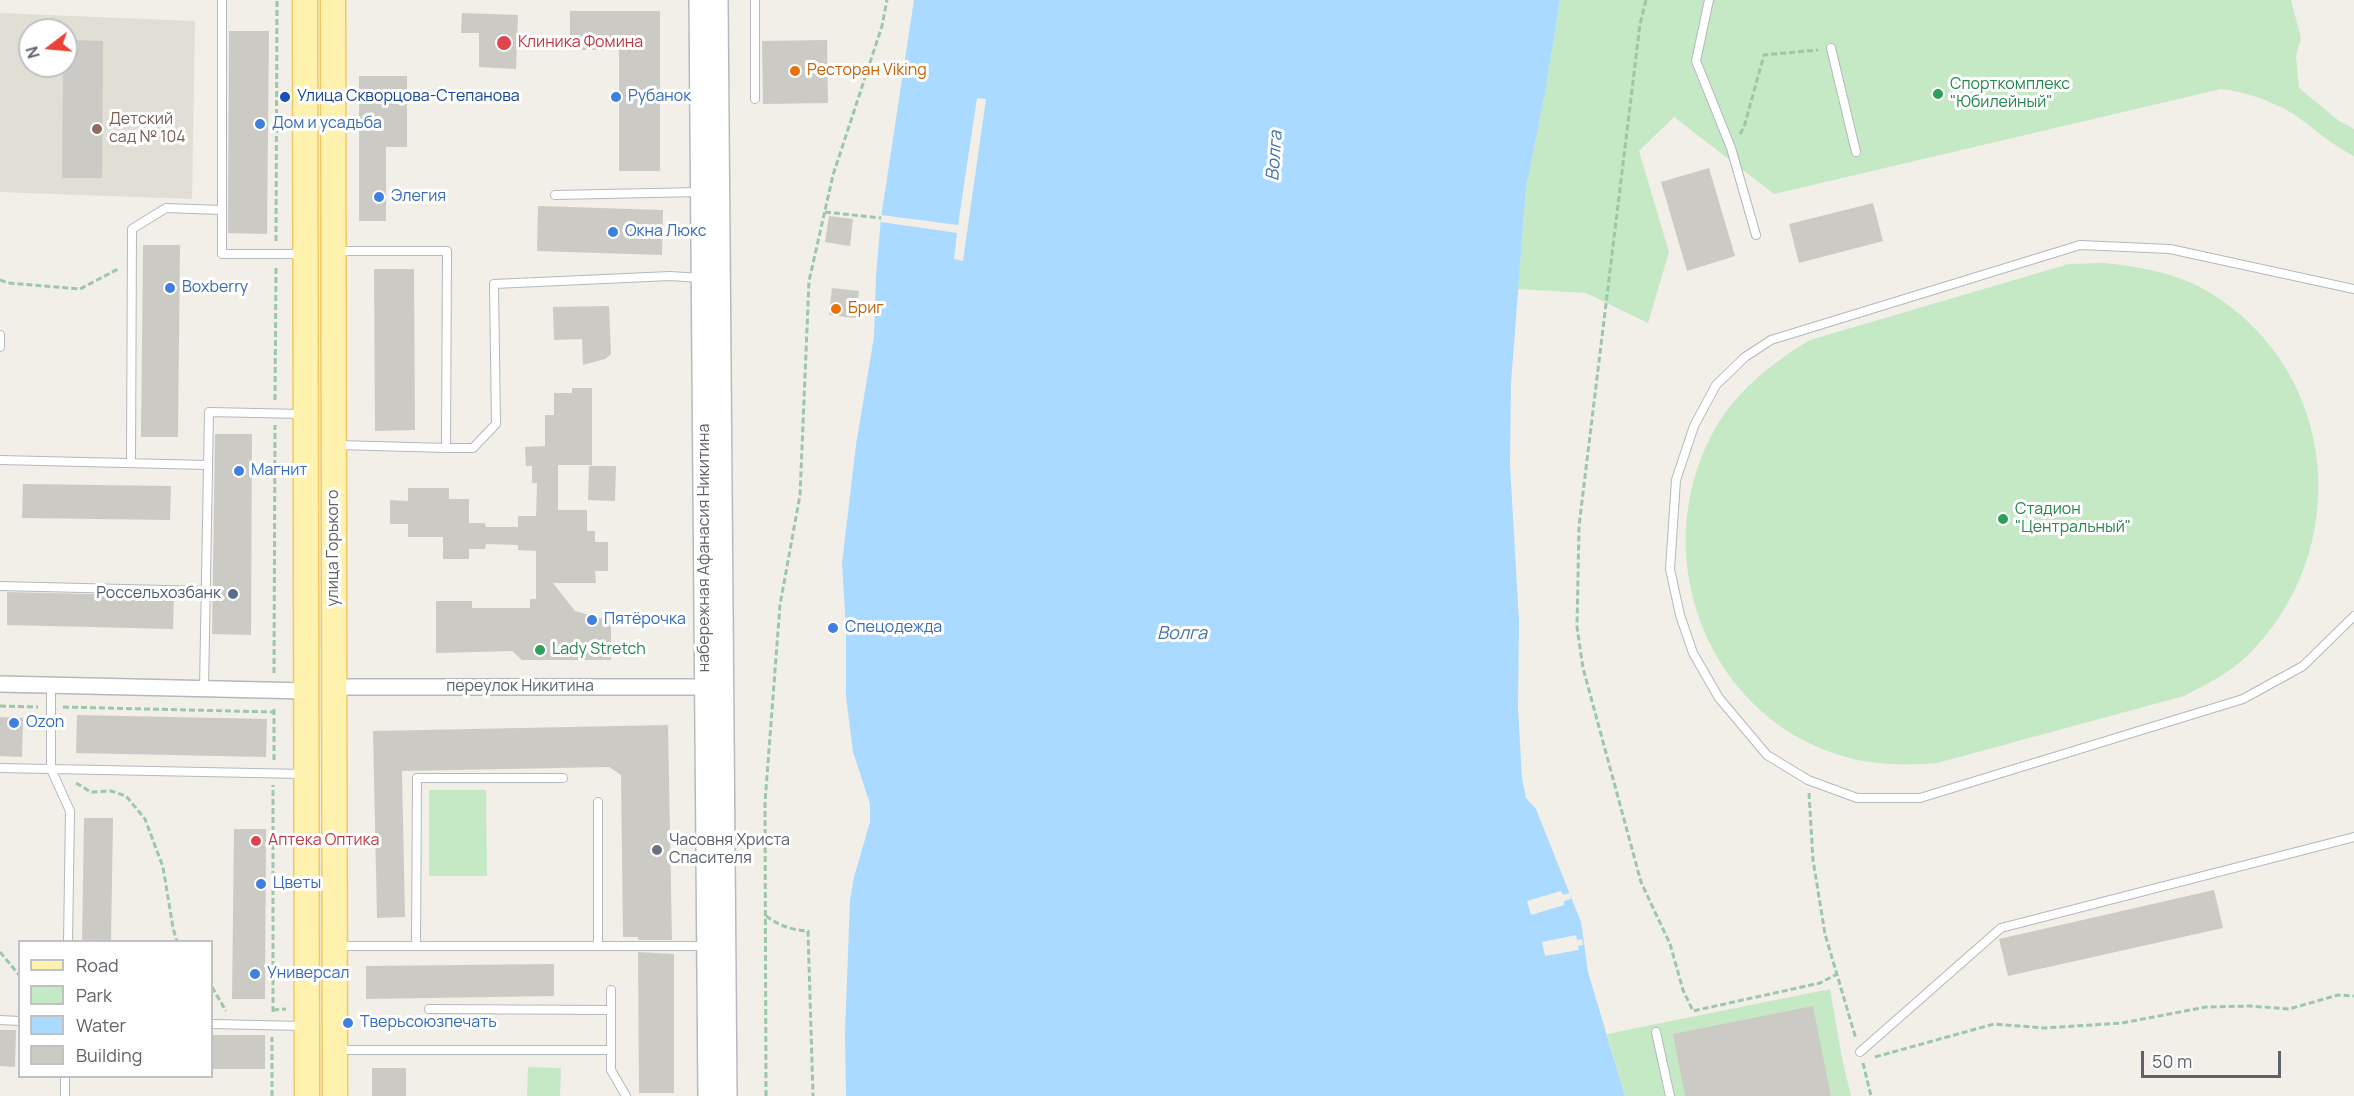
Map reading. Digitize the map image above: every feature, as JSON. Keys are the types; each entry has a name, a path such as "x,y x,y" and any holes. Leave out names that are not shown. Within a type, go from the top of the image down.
{"main road":[{"name":"улица Горького","path":"305,0 307,1096"},
{"name":"улица Горького","path":"333,0 335,1096"},
{"name":"набережная Афанасия Никитина","path":"700,0 709,1096"},
{"name":"набережная Афанасия Никитина","path":"717,0 726,1096"}],"street":[{"path":"0,684 307,691"},
{"name":"переулок Никитина","path":"334,687 706,687"}],"lane":[{"path":"222,0 222,254 306,254"},
{"path":"755,0 755,99"},
{"path":"1709,0 1696,61 1731,148 1756,235"},
{"path":"1831,48 1856,152"},
{"path":"555,195 701,192"},
{"path":"131,463 132,229 166,208 221,210"},
{"path":"2354,289 2170,249 2080,245 1771,340 1745,357 1716,385 1694,426 1676,480 1670,569 1680,615 1693,653 1719,699 1767,755 1808,780 1857,798 1920,798 2243,699 2302,666 2354,616"},
{"path":"334,250 447,251 446,448"},
{"path":"334,445 473,448 496,424 494,284 670,276 702,279"},
{"path":"0,335 0,347"},
{"path":"204,688 209,412 306,414"},
{"path":"0,460 208,465"},
{"path":"0,586 206,591"},
{"path":"51,685 51,769 70,811 68,940"},
{"path":"0,768 306,774"},
{"path":"417,946 417,778 563,778"},
{"path":"598,801 598,946"},
{"path":"1860,1052 2001,928 2354,837"},
{"path":"335,946 708,946"},
{"path":"611,990 611,1070 626,1096"},
{"path":"429,1009 611,1010"},
{"path":"0,1020 18,1020"},
{"path":"213,1024 307,1026"},
{"path":"1656,1032 1670,1096"},
{"path":"335,1050 611,1050"},
{"path":"65,1078 65,1096"}],"path":[{"path":"272,1096 277,0"},
{"path":"766,1096 765,802 780,605 800,495 809,281 833,175 882,26 887,0"},
{"path":"1646,0 1640,24 1579,526 1577,627 1583,668 1641,882 1670,944 1683,990 1693,1011 1820,983 1837,974"},
{"path":"1731,148 1744,127 1764,55 1831,48"},
{"path":"825,212 881,218"},
{"path":"0,280 8,283 80,289 132,262"},
{"path":"0,706 274,712"},
{"path":"51,769 91,792 111,791 126,796 145,819 162,867 172,928 176,940"},
{"path":"1808,780 1813,860 1825,934 1843,992"},
{"path":"765,916 779,926 808,931 813,1096"},
{"path":"0,952 18,974"},
{"path":"213,989 234,1025"},
{"path":"1873,1057 1994,1024 2044,1028 2122,1023 2206,1007 2250,1006 2289,1009 2338,995 2354,996"}],"shaded area":[{"name":"Детский сад № 104","path":"0,13 195,21 192,199 0,192"}],"green space":[{"name":"Спорткомплекс \"Юбилейный\"","path":"1560,0 2291,0 2301,38 2296,56 2299,88 2339,121 2354,129 2354,156 2283,108 2248,94 2221,89 1774,194 1674,117 1639,151 1669,252 1648,323 1586,293 1518,289 1526,188 1545,94"},
{"name":"Стадион \"Центральный\"","path":"2104,263 2158,272 2197,285 2253,326 2286,368 2307,415 2318,466 2317,517 2304,567 2281,615 2246,657 2232,669 2184,696 1937,763 1869,762 1816,746 1772,719 1735,683 1708,640 1692,592 1686,541 1692,489 1710,438 1729,408 1740,394 1766,370 1810,340 2069,264"},
{"path":"429,790 486,790 487,876 429,876"},
{"path":"1830,989 1851,1096 1625,1096 1607,1034"},
{"path":"528,1067 561,1068 560,1096 527,1096"}],"water":[{"name":"Волга","path":"914,0 1560,0 1545,94 1526,188 1511,383 1510,465 1519,622 1518,708 1522,778 1526,798 1536,809 1581,922 1588,972 1625,1096 846,1096 845,1033 850,900 854,877 870,822 870,804 853,752 846,696 846,629 842,563 856,445 874,337 881,218"}],"pier":[{"path":"977,98 986,99 963,261 954,259 957,233 881,222 881,215 958,225"},
{"path":"1561,891 1563,895 1570,893 1571,899 1564,901 1564,905 1531,915 1527,901"},
{"path":"1576,935 1577,940 1582,939 1583,945 1578,946 1579,950 1545,956 1542,942"}],"building":[{"path":"570,11 660,11 660,171 619,171 619,50 570,50"},
{"path":"462,13 518,15 516,69 479,67 479,33 461,33"},
{"path":"229,31 269,31 267,234 228,233"},
{"path":"78,40 103,41 102,178 62,178 63,78 78,78"},
{"path":"827,40 828,103 763,104 762,41"},
{"path":"359,76 407,76 407,147 386,147 386,221 359,221"},
{"path":"1709,168 1735,256 1687,271 1661,182"},
{"path":"1873,203 1883,241 1799,263 1789,224"},
{"path":"538,206 663,210 662,255 537,251"},
{"path":"829,216 853,219 850,246 825,242"},
{"path":"143,245 180,245 178,437 141,437"},
{"path":"374,269 414,269 415,430 375,431"},
{"path":"832,288 859,291 856,318 829,315"},
{"path":"609,306 611,354 605,359 583,365 582,339 554,340 553,307"},
{"path":"572,388 592,388 592,465 558,465 558,510 587,510 587,531 595,531 595,542 608,542 608,571 595,571 596,583 553,583 575,611 611,621 611,660 522,660 512,651 436,653 436,601 472,601 472,608 530,608 530,599 536,599 536,551 518,550 518,545 486,544 485,549 469,549 469,559 443,559 443,537 408,537 408,524 390,524 390,500 408,501 408,488 449,488 449,499 469,499 469,523 485,523 486,527 518,527 518,516 536,516 537,483 532,483 532,466 526,466 525,447 545,446 545,415 554,415 554,393 572,393"},
{"path":"215,434 252,434 251,635 212,634"},
{"path":"589,466 616,466 615,501 588,500"},
{"path":"23,484 171,486 170,520 22,518"},
{"path":"7,592 174,596 173,629 7,625"},
{"path":"77,715 267,719 266,757 76,753"},
{"path":"0,717 23,718 22,757 0,756"},
{"path":"668,725 672,940 638,940 638,937 623,937 621,775 609,767 402,771 405,917 377,918 373,731"},
{"path":"84,818 113,818 111,940 82,940"},
{"path":"234,829 266,829 265,999 232,999"},
{"path":"2214,890 2223,928 2008,976 1999,939"},
{"path":"638,952 674,954 674,1093 639,1093"},
{"path":"554,964 554,996 366,999 366,966"},
{"path":"1813,1006 1831,1096 1685,1096 1673,1034"},
{"path":"0,1030 16,1030 15,1067 0,1066"},
{"path":"213,1035 265,1035 265,1069 213,1069"},
{"path":"372,1068 406,1068 406,1096 372,1096"}],"place":[{"name":"Клиника Фомина","path":"504,43"},
{"name":"Ресторан Viking","path":"795,71"},
{"name":"Спорткомплекс \"Юбилейный\"","path":"1938,94"},
{"name":"Улица Скворцова-Степанова","path":"285,97"},
{"name":"Рубанок","path":"616,97"},
{"name":"Дом и усадьба","path":"260,124"},
{"name":"Детский сад № 104","path":"97,129"},
{"name":"Элегия","path":"379,197"},
{"name":"Окна Люкс","path":"613,232"},
{"name":"Boxberry","path":"170,288"},
{"name":"Бриг","path":"836,309"},
{"name":"Магнит","path":"239,471"},
{"name":"Стадион \"Центральный\"","path":"2003,519"},
{"name":"Россельхозбанк","path":"233,594"},
{"name":"Пятёрочка","path":"592,620"},
{"name":"Спецодежда","path":"833,628"},
{"name":"Lady Stretch","path":"540,650"},
{"name":"Ozon","path":"14,723"},
{"name":"Аптека Оптика","path":"256,841"},
{"name":"Часовня Христа Спасителя","path":"657,850"},
{"name":"Цветы","path":"261,884"},
{"name":"Универсал","path":"255,974"},
{"name":"Тверьсоюзпечать","path":"348,1023"}]}
